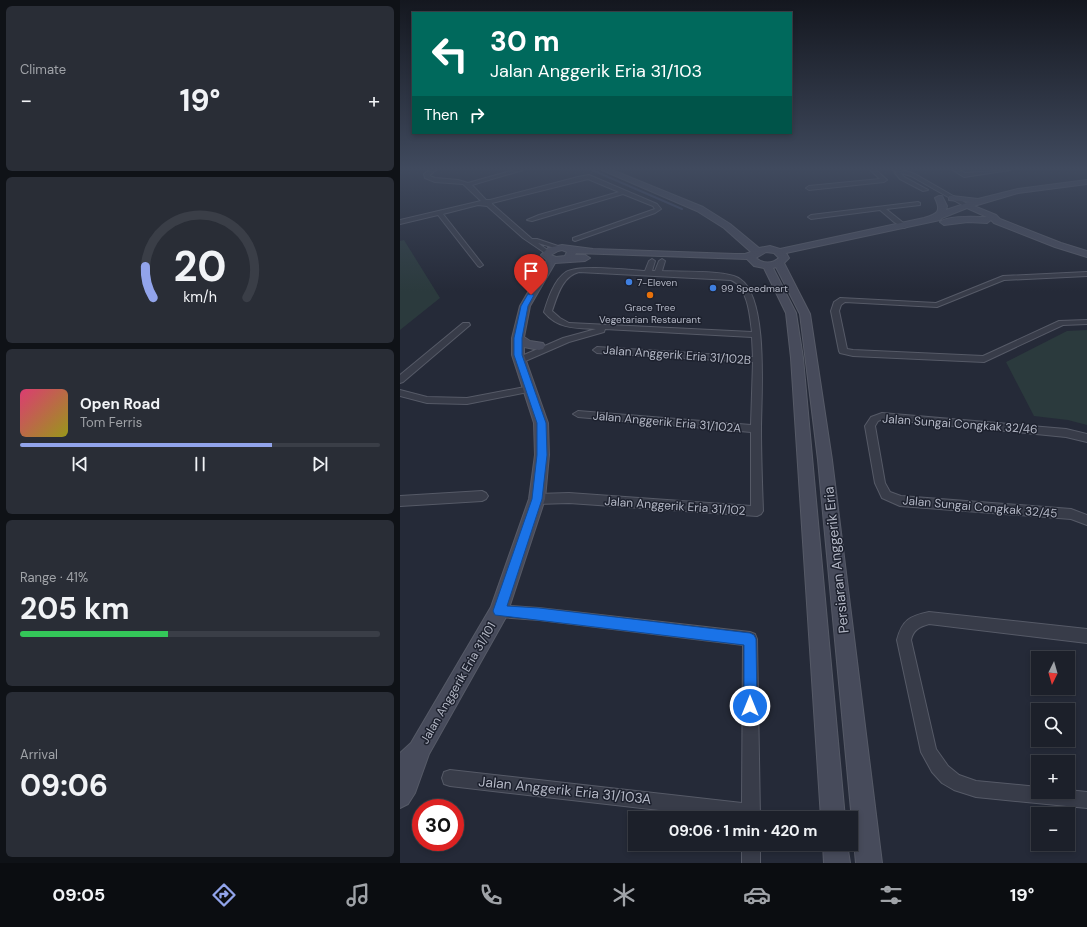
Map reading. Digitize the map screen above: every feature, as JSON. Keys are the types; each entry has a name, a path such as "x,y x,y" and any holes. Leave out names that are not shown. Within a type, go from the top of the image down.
{"main road":[{"path":"702,210 727,226 754,253 773,259"},
{"path":"715,210 736,222"},
{"path":"936,218 942,210"},
{"path":"560,255 657,261 773,259 963,210"},
{"path":"944,222 965,210"},
{"path":"970,210 1058,245 1087,254"},
{"path":"990,210 992,219"},
{"path":"754,253 752,260 773,259 894,236 944,222 968,219 992,219"},
{"name":"Persiaran Anggerik Eria","path":"759,240 773,259 805,314 825,460 869,863"},
{"path":"560,255 593,252 735,257 754,253"},
{"name":"Jalan Anggerik Eria 31/101","path":"400,796 407,785 420,749 499,611 537,499 542,455 541,423 519,358 518,338 525,306 542,274 560,255"},
{"name":"Persiaran Anggerik Eria","path":"773,259 791,313 797,358 832,811"},
{"path":"518,338 528,344 540,346"},
{"name":"Jalan Anggerik Eria 31/101","path":"400,768 420,749"},
{"path":"836,851 837,863"}],"street":[{"path":"400,222 447,210"},
{"path":"495,210 525,237 560,255"},
{"path":"530,220 561,210"},
{"path":"575,239 655,210"},
{"path":"811,217 863,210"},
{"path":"884,210 904,226"},
{"path":"439,212 456,236 480,265"},
{"path":"525,237 560,255"},
{"path":"648,273 657,261"},
{"path":"657,261 658,274"},
{"name":"Jalan Anggerik Eria 31/102","path":"537,499 569,498 757,512 756,429 758,360 751,304 741,282 735,278 724,276 578,270 570,272 565,277 555,294 548,312 557,320 568,325"},
{"path":"1087,274 1003,278 937,305 843,300 837,304 835,311 843,351 852,353 984,359 1062,323 1087,322"},
{"path":"400,380 466,325"},
{"path":"519,358 560,336 568,325 756,335"},
{"path":"519,358 566,340 607,328"},
{"name":"Jalan Anggerik Eria 31/102B","path":"597,350 758,360"},
{"path":"400,393 427,400 467,401 530,389"},
{"name":"Jalan Anggerik Eria 31/102A","path":"578,414 756,429"},
{"name":"Jalan Sungai Congkak 32/46","path":"880,483 870,426 874,419 882,416 1066,433 1087,438"},
{"name":"Jalan Sungai Congkak 32/45","path":"880,483 886,495 900,501 1071,514 1087,520"},
{"path":"400,501 482,496"},
{"path":"499,611 539,614 750,639 751,811"},
{"path":"1087,636 929,618 916,620 906,631 904,640 929,752 936,766 948,778 962,786 1087,800"},
{"name":"Jalan Anggerik Eria 31/103A","path":"450,778 718,811"},
{"path":"751,851 751,863"}],"shaded area":[{"path":"404,240 440,298 400,330 400,241"},
{"path":"1087,330 1087,425 1068,420 1034,416 1006,362 1067,331"}],"place":[{"name":"7-Eleven","path":"629,282"},
{"name":"99 Speedmart","path":"713,288"},
{"name":"Grace Tree Vegetarian Restaurant","path":"650,295"}],"route":[{"path":"531,295 525,306 518,338 518,355 541,423 542,455 537,499 499,611 539,614 750,639 750,706"}]}
